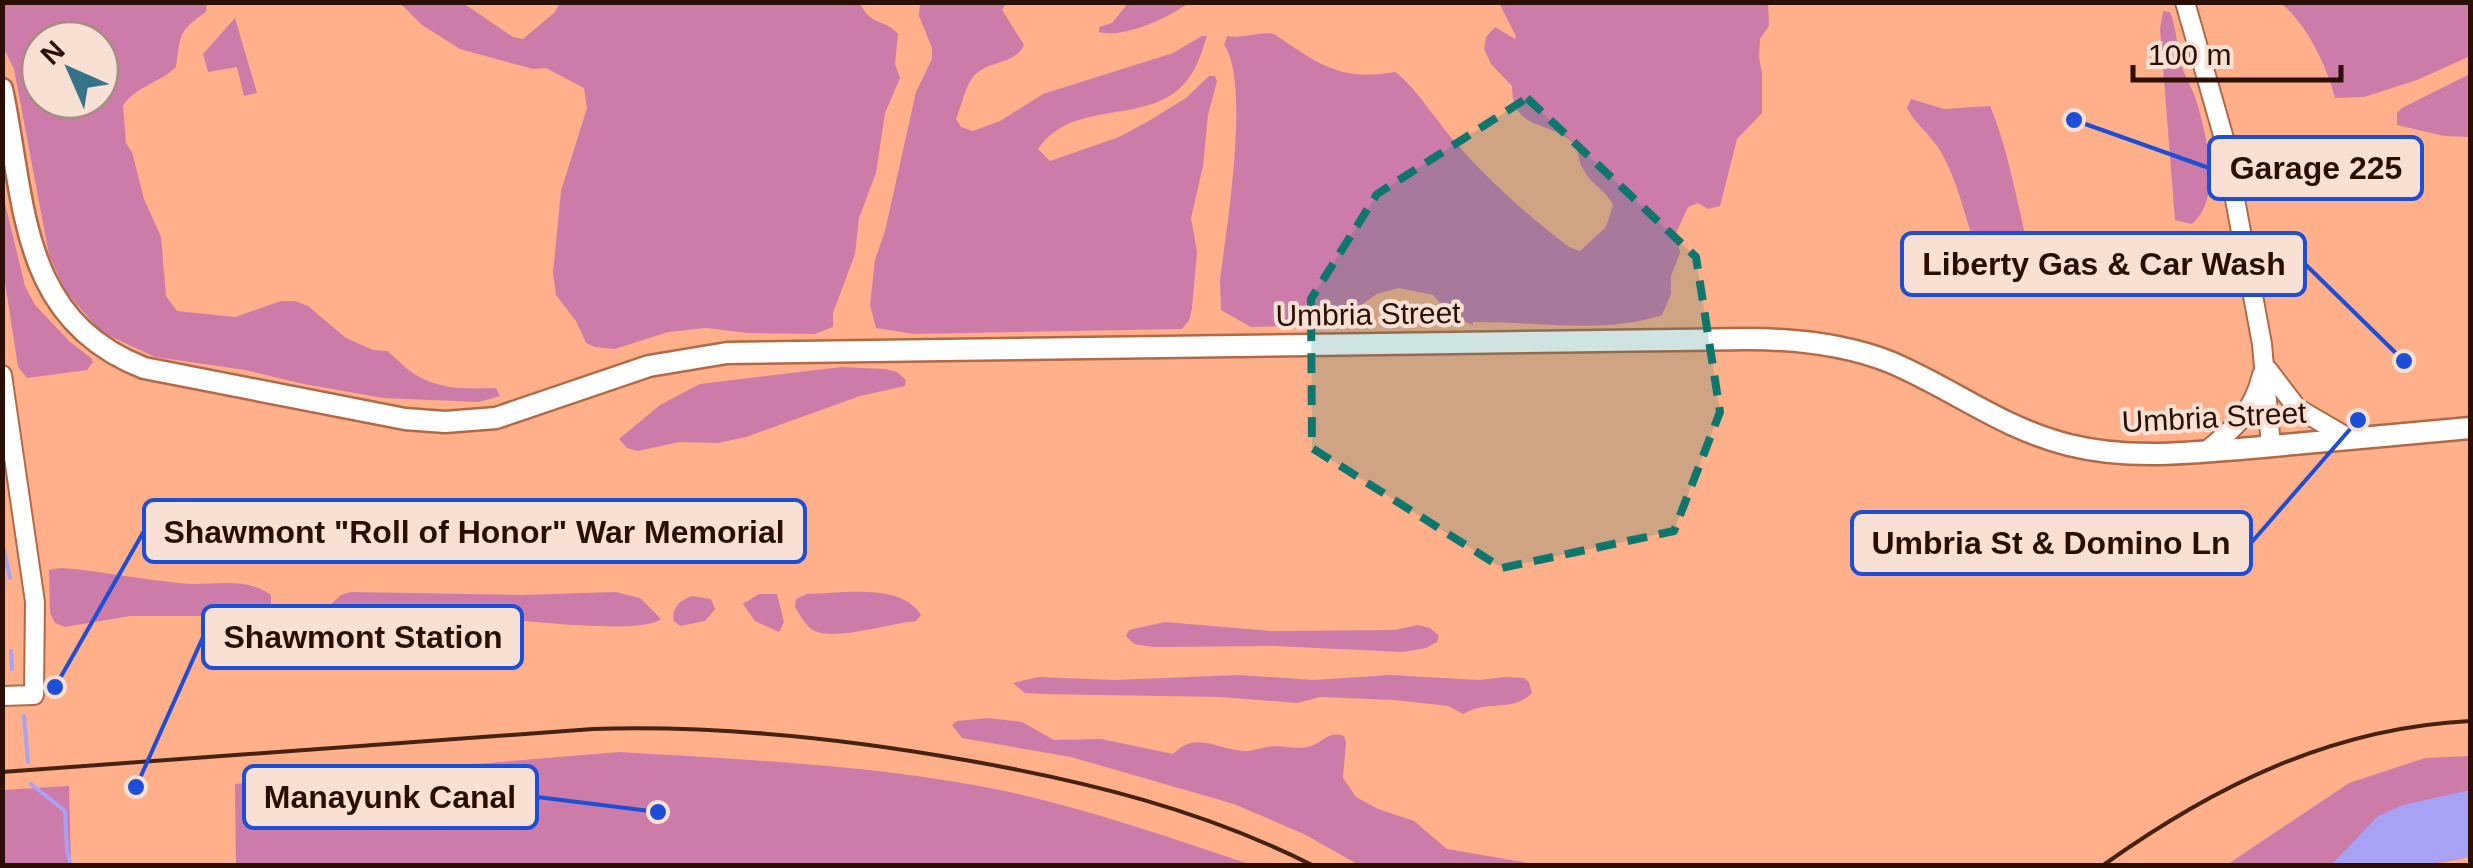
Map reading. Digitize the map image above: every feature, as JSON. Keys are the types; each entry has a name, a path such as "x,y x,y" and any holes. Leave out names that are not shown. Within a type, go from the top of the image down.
{"main road":[{"name":"Umbria Street","path":"2,89 34,253 50,292 85,334 118,357 158,371 405,420 461,422 525,410 663,362 727,353 1778,339 1808,341 1873,356 1923,378 2004,423 2067,445 2128,454 2205,452 2470,428"}],"street":[{"path":"2185,2 2223,134 2265,365 2271,446"},
{"path":"2265,365 2297,408 2350,439"},
{"path":"2205,452 2248,414 2265,365"},
{"path":"2,375 35,602 34,695 2,696"}],"highlighted area":[{"path":"1527,98 1696,257 1720,412 1674,531 1502,568 1312,448 1311,299 1377,194"}],"shaded area":[{"path":"1129,2 1189,3 1133,30 1099,32 1099,27 1112,23"},
{"path":"2,3 207,3 206,12 182,35 176,67 134,94 123,106 126,143 161,237 166,296 177,311 235,317 281,301 295,301 308,306 346,338 373,350 387,351 415,375 459,388 496,388 500,396 479,402 383,398 245,370 155,357 101,332 65,291 49,255 24,120 120,120 120,20 20,20 20,101 14,69 3,47"},
{"path":"400,3 463,3 513,37 523,39 560,3 860,3 869,16 898,34 895,64 900,78 885,113 876,173 859,218 855,254 833,313 833,327 815,334 706,328 668,332 615,349 586,343 576,321 556,295 553,273 561,191 587,108 584,88 546,68 533,69 460,49 422,25"},
{"path":"920,3 1006,3 1002,10 1024,45 1013,57 983,69 971,80 956,119 961,127 973,131 1000,121 1043,94 1173,53 1207,36 1191,74 1173,94 1134,109 1072,123 1053,133 1038,149 1050,161 1119,137 1186,98 1209,76 1215,76 1203,166 1191,218 1197,252 1192,308 1182,329 914,334 876,328 870,305 875,260 916,92 932,59 932,48 919,16"},
{"path":"1499,3 1768,3 1769,26 1760,39 1759,57 1762,113 1737,139 1720,206 1708,209 1698,203 1688,207 1676,233 1680,253 1662,315 1592,326 1473,325 1452,317 1433,295 1399,288 1377,294 1332,325 1251,327 1221,310 1220,280 1236,123 1232,64 1224,45 1227,36 1274,34 1330,68 1359,74 1395,72 1481,170 1569,247 1580,251 1606,227 1613,205 1586,174 1574,144 1525,118 1518,111 1512,86 1491,64 1484,49 1486,37 1495,27 1515,39 1516,36"},
{"path":"2281,3 2470,3 2470,56 2417,80 2364,97 2335,98 2315,47"},
{"path":"2163,11 2170,12 2182,67 2196,98 2208,150 2207,199 2192,224 2175,220 2160,29"},
{"path":"235,18 257,93 244,96 237,67 208,72 203,54"},
{"path":"2470,74 2470,137 2444,136 2397,125 2397,113 2402,108"},
{"path":"1911,99 1944,109 1990,106 2033,264 2027,269 1983,282 1953,178 1937,146 1907,108"},
{"path":"2,191 25,286 35,305 91,358 93,362 87,370 27,378 18,367 3,269"},
{"path":"841,367 897,372 906,380 905,386 860,396 746,437 718,443 679,442 638,451 627,448 619,439 660,405 700,384"},
{"path":"61,568 190,584 249,585 271,595 271,606 259,616 130,616 65,627 55,623 50,613 49,570"},
{"path":"351,592 615,592 640,598 661,619 629,626 485,618 361,622 345,618 330,605"},
{"path":"759,594 777,594 784,622 779,632 755,621 743,604"},
{"path":"807,594 885,594 912,605 921,615 916,621 824,634 809,627 795,607 796,599"},
{"path":"692,596 711,599 715,609 705,621 680,626 674,621 675,608"},
{"path":"1165,622 1271,631 1395,630 1418,625 1439,636 1437,642 1426,648 1403,652 1275,646 1153,647 1134,644 1126,636 1129,630"},
{"path":"1238,675 1314,680 1390,675 1479,680 1524,678 1532,693 1516,703 1463,714 1448,706 1395,700 1320,697 1297,703 1221,697 1042,694 1025,693 1013,683 1038,677 1115,680"},
{"path":"988,718 1022,722 1054,740 1101,739 1173,754 1200,742 1248,751 1273,746 1308,747 1330,736 1344,736 1343,778 1356,797 1414,821 1447,849 1540,865 1359,865 1304,834 1234,804 1071,757 962,738 952,725"},
{"path":"620,752 813,765 957,782 1068,806 1252,865 236,865 235,784"},
{"path":"2470,756 2470,857 2421,866 2225,866 2349,783 2425,758"},
{"path":"69,786 71,865 3,865 3,790"},
{"path":"2470,790 2470,857 2421,865 2331,865 2378,816 2403,805"}],"waterway":[{"path":"2,541 10,578"},
{"path":"11,651 12,669"},
{"path":"24,716 28,762"},
{"path":"31,784 65,811 71,866"}],"railway":[{"path":"2102,866 2187,811 2276,766 2370,735 2470,721"},
{"path":"2,772 593,729 733,731 872,745 1055,778 1187,813 1314,866"}],"place":[{"name":"Garage 225","path":"2074,120"},
{"name":"Liberty Gas & Car Wash","path":"2404,361"},
{"name":"Umbria St & Domino Ln","path":"2358,420"},
{"name":"Shawmont \"Roll of Honor\" War Memorial","path":"55,687"},
{"name":"Shawmont Station","path":"136,787"},
{"name":"Manayunk Canal","path":"658,812"}]}
